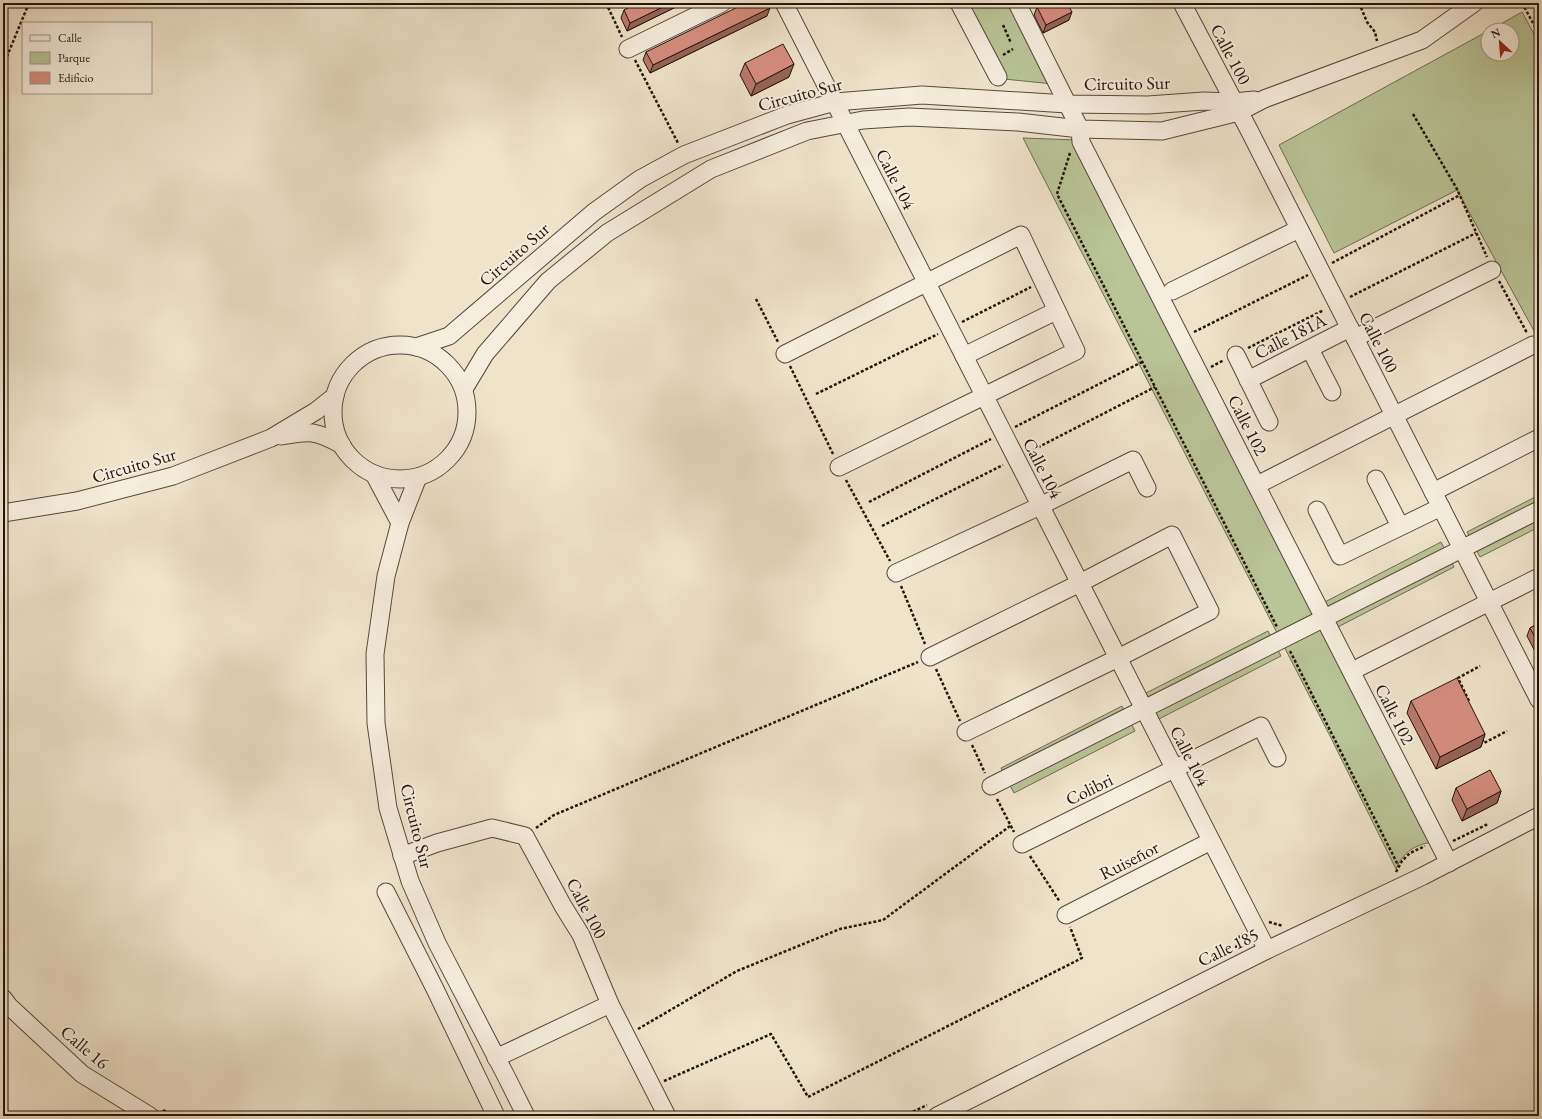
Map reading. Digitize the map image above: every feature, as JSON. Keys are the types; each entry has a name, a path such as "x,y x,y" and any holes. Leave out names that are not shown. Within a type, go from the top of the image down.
{"street":[{"path":"628,49 722,3"},
{"name":"Calle 104","path":"784,3 1267,950"},
{"path":"958,3 998,77"},
{"name":"Calle 102","path":"1017,3 1080,129 1081,142 1449,863"},
{"name":"Calle 100","path":"1182,3 1353,333 1489,602 1535,681 1539,700"},
{"name":"Circuito Sur","path":"464,389 485,354 548,281 607,233 711,170 807,131 845,122 909,117 1018,122 1080,129 1162,131 1264,99 1422,40 1474,3"},
{"name":"Circuito Sur","path":"416,347 449,336 594,212 640,179 684,155 787,114 835,102 922,95 1067,104 1148,105 1204,101 1237,107"},
{"path":"1172,291 1299,229"},
{"path":"784,354 1020,235 1076,351 839,467"},
{"name":"Calle 181A","path":"1248,380 1310,349 1353,333 1492,270"},
{"path":"964,356 1056,311"},
{"path":"395,345 416,347 436,355 453,370 464,389 468,411 464,433 454,452 438,467 418,477 396,479 374,474 356,462 342,445 335,429 333,413 335,396 343,377 357,361 375,350 395,345"},
{"path":"1263,482 1533,345"},
{"path":"1310,349 1332,392"},
{"path":"1236,355 1269,422"},
{"name":"Circuito Sur","path":"3,513 77,501 173,476 271,438 316,411 335,396"},
{"name":"Circuito Sur","path":"271,438 308,432 325,436 342,445"},
{"path":"1317,510 1340,556 1400,526 1437,499 1539,438"},
{"path":"896,573 1040,506 1133,460 1147,488"},
{"path":"374,474 400,523"},
{"name":"Circuito Sur","path":"418,477 400,523 386,576 375,654 376,723 388,808 410,881 437,944 526,1116"},
{"path":"1376,479 1400,526"},
{"path":"990,786 1539,510"},
{"path":"930,657 1080,583 1172,535 1210,611 1118,658 966,732"},
{"path":"1360,666 1539,577"},
{"name":"Colibri","path":"1022,844 1261,726 1277,758"},
{"name":"Calle 185","path":"937,1116 1267,950 1449,863 1539,816"},
{"path":"402,856 437,843 492,828 525,836"},
{"name":"Calle 100","path":"525,836 563,906 581,935 610,1004 667,1116"},
{"name":"Ruiseñor","path":"1066,915 1211,841"},
{"path":"386,892 435,989 496,1116"},
{"path":"435,989 455,979"},
{"name":"Calle 16","path":"6,992 9,1006 82,1074 155,1112"},
{"path":"496,1058 610,1004"},
{"path":"482,1088 506,1076"}],"path":[{"path":"3,66 29,3"},
{"path":"606,3 628,49 684,155"},
{"path":"1359,3 1367,22 1375,32 1378,44"},
{"path":"1522,3 1539,34"},
{"path":"1004,26 1011,43"},
{"path":"1002,55 1013,49"},
{"path":"1413,114 1457,189 1492,270 1533,345"},
{"path":"1071,152 1057,194 1399,867"},
{"path":"816,394 1042,282"},
{"path":"756,299 839,467"},
{"path":"525,836 554,815 930,657 1010,826 1061,903 1082,958 808,1097 771,1034 652,1086"},
{"path":"1469,701 1458,678 1480,666"},
{"path":"1481,737 1484,743 1507,731"},
{"path":"1391,874 1397,871 1402,861 1410,853 1426,845 1449,843 1491,823"},
{"path":"627,1036 737,971 840,929 883,920 1010,826"},
{"path":"1269,921 1281,926 1286,925"},
{"path":"3,979 6,992"},
{"path":"155,1112 174,1116"}],"green space":[{"path":"964,3 1012,3 1053,84 1004,79"},
{"path":"1522,12 1539,43 1539,340 1457,190 1334,253 1279,145 1480,35 1480,62 1520,62 1520,22 1504,22"},
{"path":"1023,138 1077,140 1434,842 1421,845 1411,850 1402,858 1396,869 1331,738"},
{"path":"1539,495 1539,527 1480,557 1467,532"},
{"path":"1441,542 1454,567 1332,630 1319,605"},
{"path":"1268,631 1281,656 1159,719 1146,693"},
{"path":"1122,706 1135,731 1014,793 1001,768"}],"building":[{"path":"637,3 671,3 630,23 624,10"},
{"path":"746,3 768,3 770,8 653,65 646,52"},
{"path":"1044,3 1067,3 1072,12 1046,25 1037,7"},
{"path":"783,44 794,64 756,84 745,63"},
{"path":"1539,623 1539,645 1530,628"},
{"path":"1457,678 1485,734 1440,757 1411,701"},
{"path":"1490,770 1501,791 1467,809 1456,788"}]}
